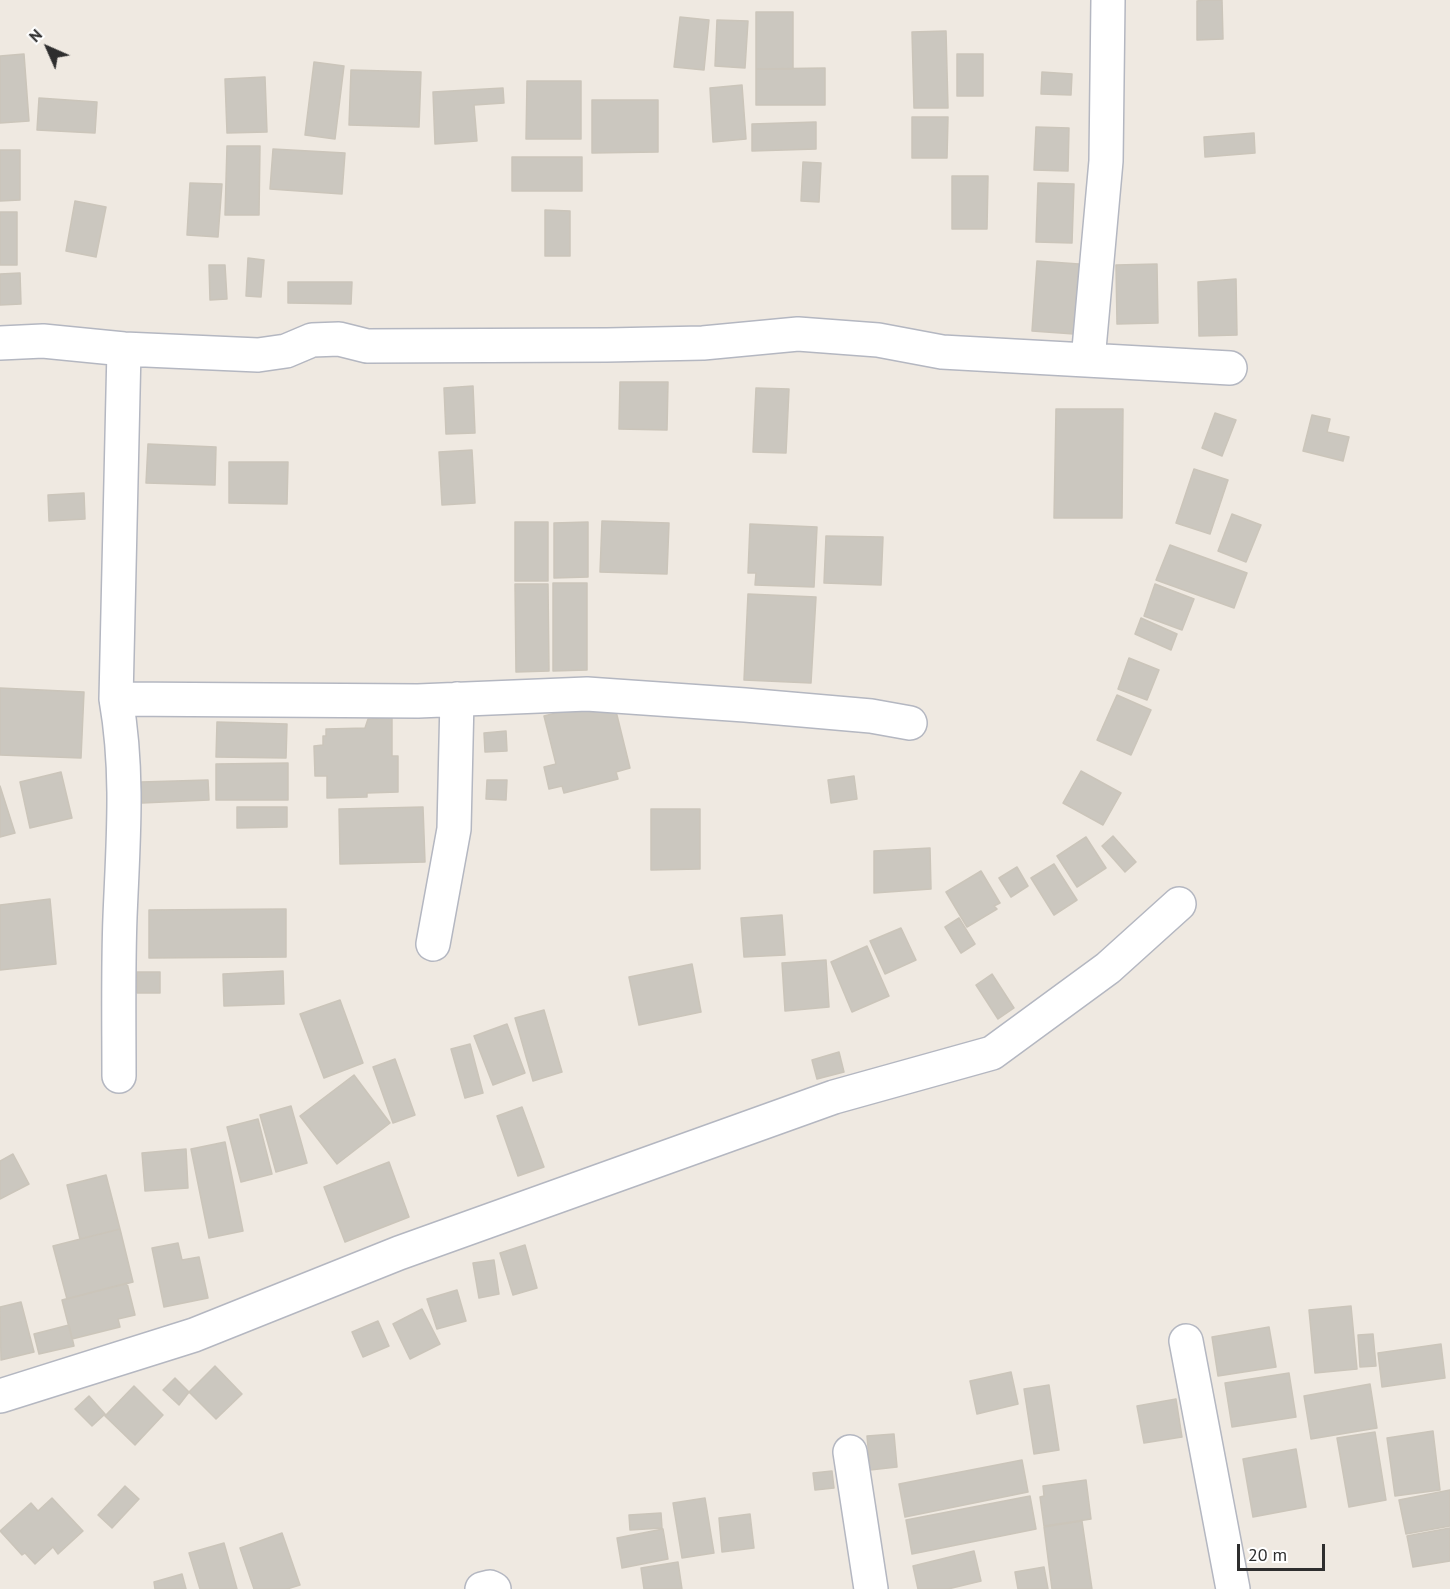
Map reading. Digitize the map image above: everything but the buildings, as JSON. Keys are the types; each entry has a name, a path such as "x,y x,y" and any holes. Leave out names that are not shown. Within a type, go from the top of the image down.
{"street":[{"path":"1089,360 1106,161 1108,0"},
{"path":"0,342 43,341 124,349 258,355 286,351 312,340 339,339 367,346 607,345 703,343 798,334 878,340 942,352 1230,368"},
{"path":"119,1076 120,917 125,831 124,748 116,699 124,349"},
{"path":"116,699 227,701 457,699 587,694 871,716 910,723"},
{"path":"433,944 454,829 457,699"},
{"path":"0,1396 194,1335 399,1252 834,1097 992,1053 1108,968 1179,904"},
{"path":"1186,1341 1233,1589"},
{"path":"850,1452 871,1589"},
{"path":"482,1589 490,1587 494,1589"}]}
